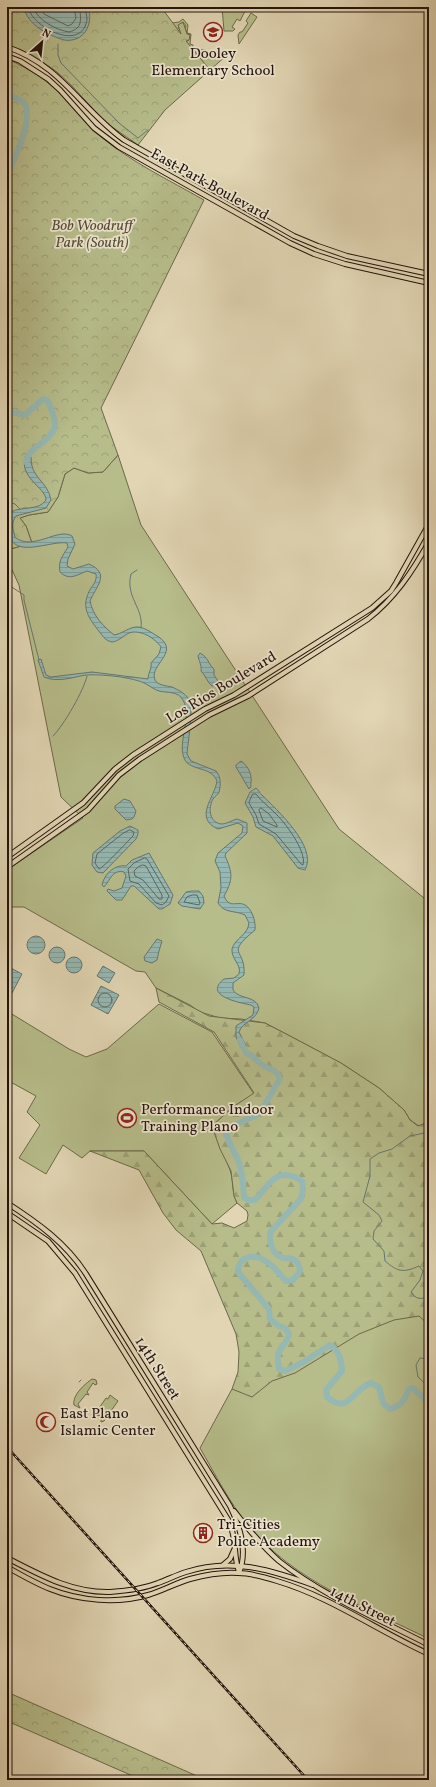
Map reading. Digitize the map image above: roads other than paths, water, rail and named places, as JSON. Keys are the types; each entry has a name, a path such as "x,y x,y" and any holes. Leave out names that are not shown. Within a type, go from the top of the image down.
{"main road":[{"name":"East Park Boulevard","path":"7,47 23,53 54,73 66,84 99,121 124,140 294,236 347,256 429,274"},
{"name":"East Park Boulevard","path":"7,56 20,61 48,79 60,90 94,128 119,147 290,243 314,254 345,264 429,282"},
{"name":"Los Rios Boulevard","path":"7,857 76,809 115,769 145,747 205,709 234,695 372,608 391,591 429,524"},
{"name":"Los Rios Boulevard","path":"7,867 88,810 120,776 150,753 209,715 248,696 374,614 401,588 429,542"},
{"name":"14th Street","path":"7,1203 50,1233 78,1263 230,1506 241,1534 242,1566 239,1573"},
{"name":"14th Street","path":"7,1213 48,1242 71,1267 229,1521 234,1533 236,1565 239,1573"},
{"path":"195,1466 202,1462"},
{"path":"230,1506 250,1532 271,1554 314,1585"},
{"path":"222,1565 230,1559 236,1546"},
{"path":"7,1558 52,1581 87,1590 109,1592 130,1590 156,1584 187,1571 222,1565 236,1565 279,1572 314,1585"},
{"path":"7,1568 50,1590 85,1599 108,1600 124,1600 148,1595 191,1579 221,1574 239,1573"},
{"path":"187,1571 191,1579"},
{"name":"14th Street","path":"239,1573 294,1586 316,1595 427,1653"},
{"name":"14th Street","path":"314,1585 429,1645"},
{"path":"427,1653 429,1645"}],"water":[{"path":"24,7 88,7 90,20 86,31 82,35 71,40 64,40 45,32 34,24 29,19"},
{"path":"26,454 31,457 33,470 46,488 51,500 46,508 16,516 13,524 15,537 22,541 29,542 60,534 72,536 75,544 68,559 67,566 73,569 89,564 96,568 101,576 90,601 93,611 102,624 114,635 134,627 139,627 148,630 163,640 166,646 166,652 156,668 154,674 155,680 160,684 180,691 187,697 191,706 191,720 187,754 191,761 216,771 220,778 219,792 213,799 210,807 212,818 214,821 222,824 237,819 247,823 247,833 226,853 225,856 231,876 224,896 228,902 232,904 243,904 249,908 253,915 255,927 255,930 240,944 238,948 244,966 244,975 233,983 233,990 236,993 255,1001 259,1008 255,1016 243,1025 239,1032 246,1046 241,1048 236,1037 236,1026 253,1015 254,1007 226,998 220,994 218,985 224,979 234,978 239,974 240,971 233,956 232,949 246,931 249,923 245,915 224,909 218,903 221,888 220,872 215,861 218,853 242,833 243,826 238,823 218,829 207,819 207,807 217,781 210,773 192,766 185,760 182,746 186,722 186,707 181,697 172,693 162,692 141,682 117,676 86,675 60,680 44,677 38,660 41,659 46,675 51,677 92,672 148,679 151,663 159,654 161,647 155,640 138,632 129,633 119,640 112,642 104,638 88,616 86,606 86,600 95,582 96,574 87,571 70,577 63,575 60,572 60,562 68,547 67,543 25,547 18,546 12,541 8,528 11,512 39,506 46,500 42,491 28,476 24,462"},
{"path":"200,653 214,669 214,675 218,681 216,686 212,686 210,684 201,671 198,656"},
{"path":"241,761 250,773 251,787 249,789 236,767 236,765"},
{"path":"256,788 286,819 301,840 306,851 308,861 305,870 298,868 273,836 256,827 253,817 245,803 250,792"},
{"path":"124,799 130,801 136,811 132,819 126,820 115,809 115,806"},
{"path":"130,826 138,830 136,839 103,873 97,872 92,865 93,853 120,831"},
{"path":"149,853 173,895 170,904 162,909 159,909 134,886 131,886 122,900 116,900 107,891 108,889 114,891 122,888 126,876 124,872 117,872 104,887 102,885 107,874 114,868 126,866 132,860"},
{"path":"199,891 203,896 204,903 200,909 182,906 178,903 186,892"},
{"path":"36,936 42,939 45,945 42,951 36,954 30,951 27,945 30,939"},
{"path":"157,939 162,941 157,960 152,963 145,961 144,957"},
{"path":"54,947 60,947 65,952 63,961 60,963 54,963 49,958 49,952"},
{"path":"71,957 77,957 82,962 80,971 77,973 71,973 66,968 66,962"},
{"path":"7,966 22,974 12,993 7,990"},
{"path":"103,966 115,973 109,983 97,976"},
{"path":"101,986 119,995 108,1014 91,1005"}],"waterway":[{"path":"58,44 58,55 61,63 119,123 138,138 148,130"},
{"path":"7,96 20,100 24,103 27,109 23,136 12,164 7,172"},
{"path":"7,411 25,415 43,399 48,401 53,413 55,419 53,431 50,436 31,452 26,462"},
{"path":"7,501 15,504 20,509"},
{"path":"137,570 131,574 130,589 140,614 141,628"},
{"path":"7,584 24,595 39,660"},
{"path":"53,736 63,724 73,707 82,690 87,676"},
{"path":"240,1040 246,1053 264,1066 275,1071 279,1075 280,1079 259,1114 233,1126 226,1134 240,1165 244,1197 248,1200 255,1200 275,1178 286,1175 302,1181 303,1189 301,1199 271,1231 270,1235 272,1247 276,1254 283,1258 296,1261 300,1269 299,1273 293,1280 286,1281 268,1262 256,1257 244,1259 240,1263 238,1270 238,1272 269,1309 270,1319 279,1326 285,1328 289,1334 278,1355 279,1369 285,1371 302,1363 330,1345 336,1350 339,1356 342,1371 326,1390 327,1397 334,1402 341,1404 346,1402 365,1386 371,1383 379,1387 383,1403 390,1409 400,1404 409,1389 413,1388 429,1403"},
{"path":"429,1132 410,1136 392,1149 379,1153 370,1159 370,1176 363,1202 379,1215 382,1221 374,1231 373,1239 384,1251 385,1261 401,1270 409,1270 419,1266 423,1271 420,1280 411,1292 419,1298 429,1297"},
{"path":"429,1359 420,1358 416,1365 418,1377 429,1387"}],"railway":[{"path":"7,1447 308,1780"}],"place":[{"name":"Dooley Elementary School","path":"213,32"},
{"name":"Performance Indoor Training Plano","path":"127,1118"},
{"name":"East Plano Islamic Center","path":"46,1422"},
{"name":"Tri-Cities Police Academy","path":"203,1533"}],"park label":[{"name":"Bob Woodruff Park (South)","path":"92,234"}]}
